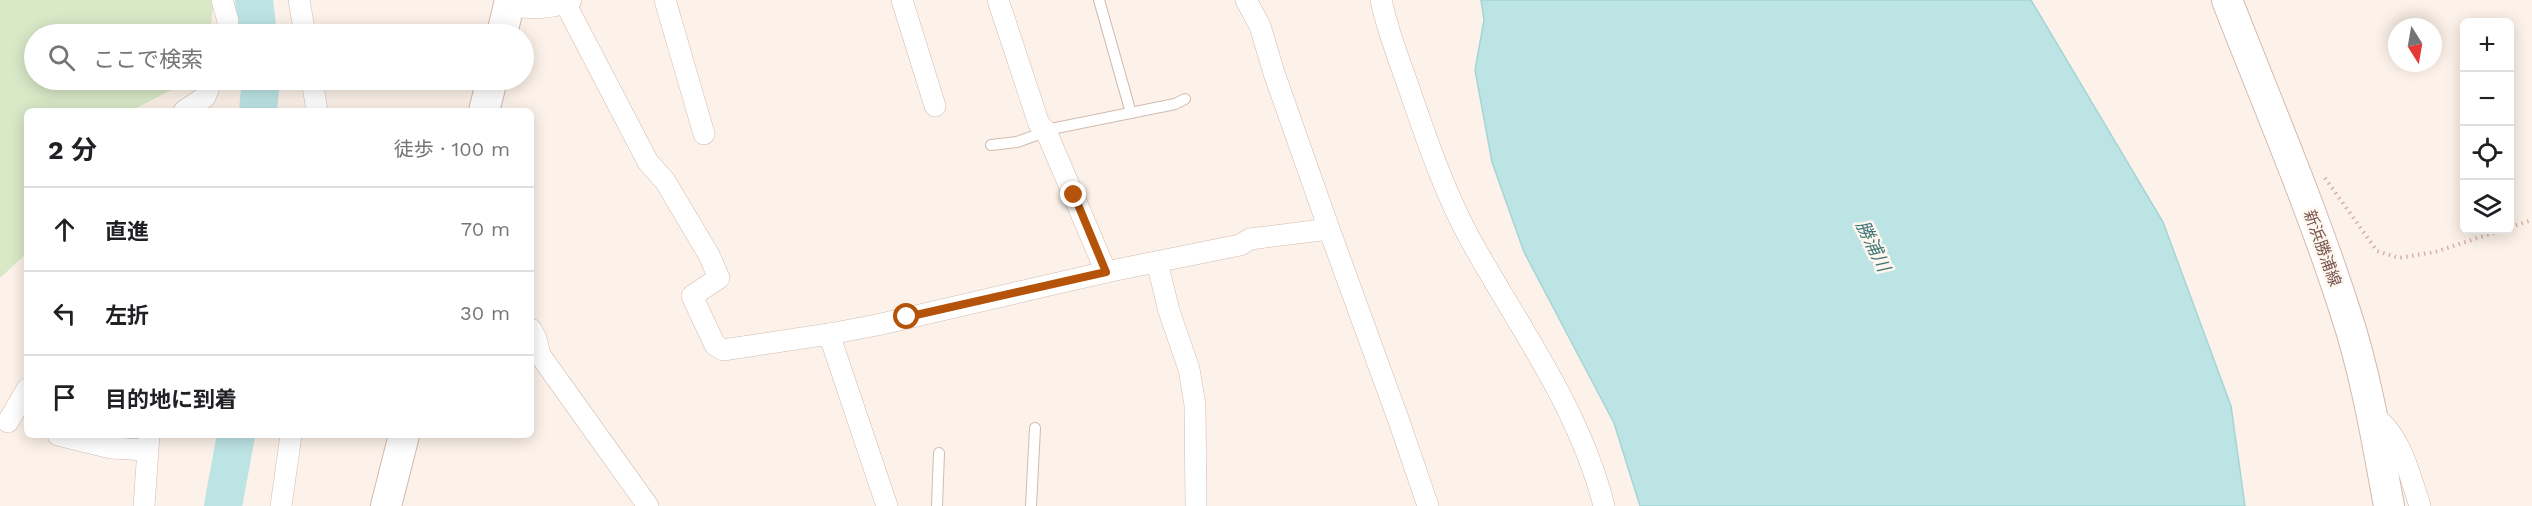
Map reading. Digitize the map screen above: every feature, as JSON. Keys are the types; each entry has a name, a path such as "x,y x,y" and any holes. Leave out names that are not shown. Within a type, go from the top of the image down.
{"main road":[{"name":"新浜勝浦線","path":"2227,0 2318,230 2346,313 2371,414 2389,506"},
{"path":"504,24 509,3"},
{"path":"485,108 489,90"},
{"path":"386,506 403,438"}],"street":[{"path":"222,0 228,24"},
{"path":"299,0 303,24"},
{"path":"665,0 704,134"},
{"path":"902,0 935,106"},
{"path":"998,0 1039,124 1046,131 1106,272"},
{"path":"1246,0 1260,26 1274,73 1428,506"},
{"path":"1381,0 1431,152 1469,237 1553,379 1581,438 1604,506"},
{"path":"509,3 535,8 568,1 648,162 665,181 709,255 719,278 693,296 715,345 723,350 877,325 1106,272 1240,245 1250,239 1329,229"},
{"path":"314,90 317,108"},
{"path":"189,108 208,96"},
{"path":"1157,262 1169,311 1189,369 1195,405 1196,506"},
{"path":"534,334 540,356 648,506"},
{"path":"829,334 887,506"},
{"path":"12,427 24,397"},
{"path":"2371,414 2384,423 2398,444 2420,506"},
{"path":"70,438 111,448 148,443 144,506"},
{"path":"281,506 291,438"}],"lane":[{"path":"1099,0 1131,113"},
{"path":"991,145 1017,142 1046,131 1175,104 1185,99"},
{"path":"1031,506 1035,428"},
{"path":"937,506 939,453"}],"path":[{"path":"2321,172 2377,251 2399,258 2435,252 2490,234"},
{"path":"2514,226 2532,220"}],"green space":[{"path":"0,0 214,0 211,24 24,24 24,90 171,90 137,108 24,108 24,256 0,278"}],"water":[{"name":"勝浦川","path":"1481,0 2031,0 2163,222 2231,406 2245,506 1640,506 1614,423 1524,252 1492,162 1475,70 1484,20"}],"waterway":[{"path":"254,0 257,24"},
{"path":"258,108 260,90"},
{"path":"223,506 235,438"}],"route":[{"path":"907,317 1106,272 1074,195"}]}
